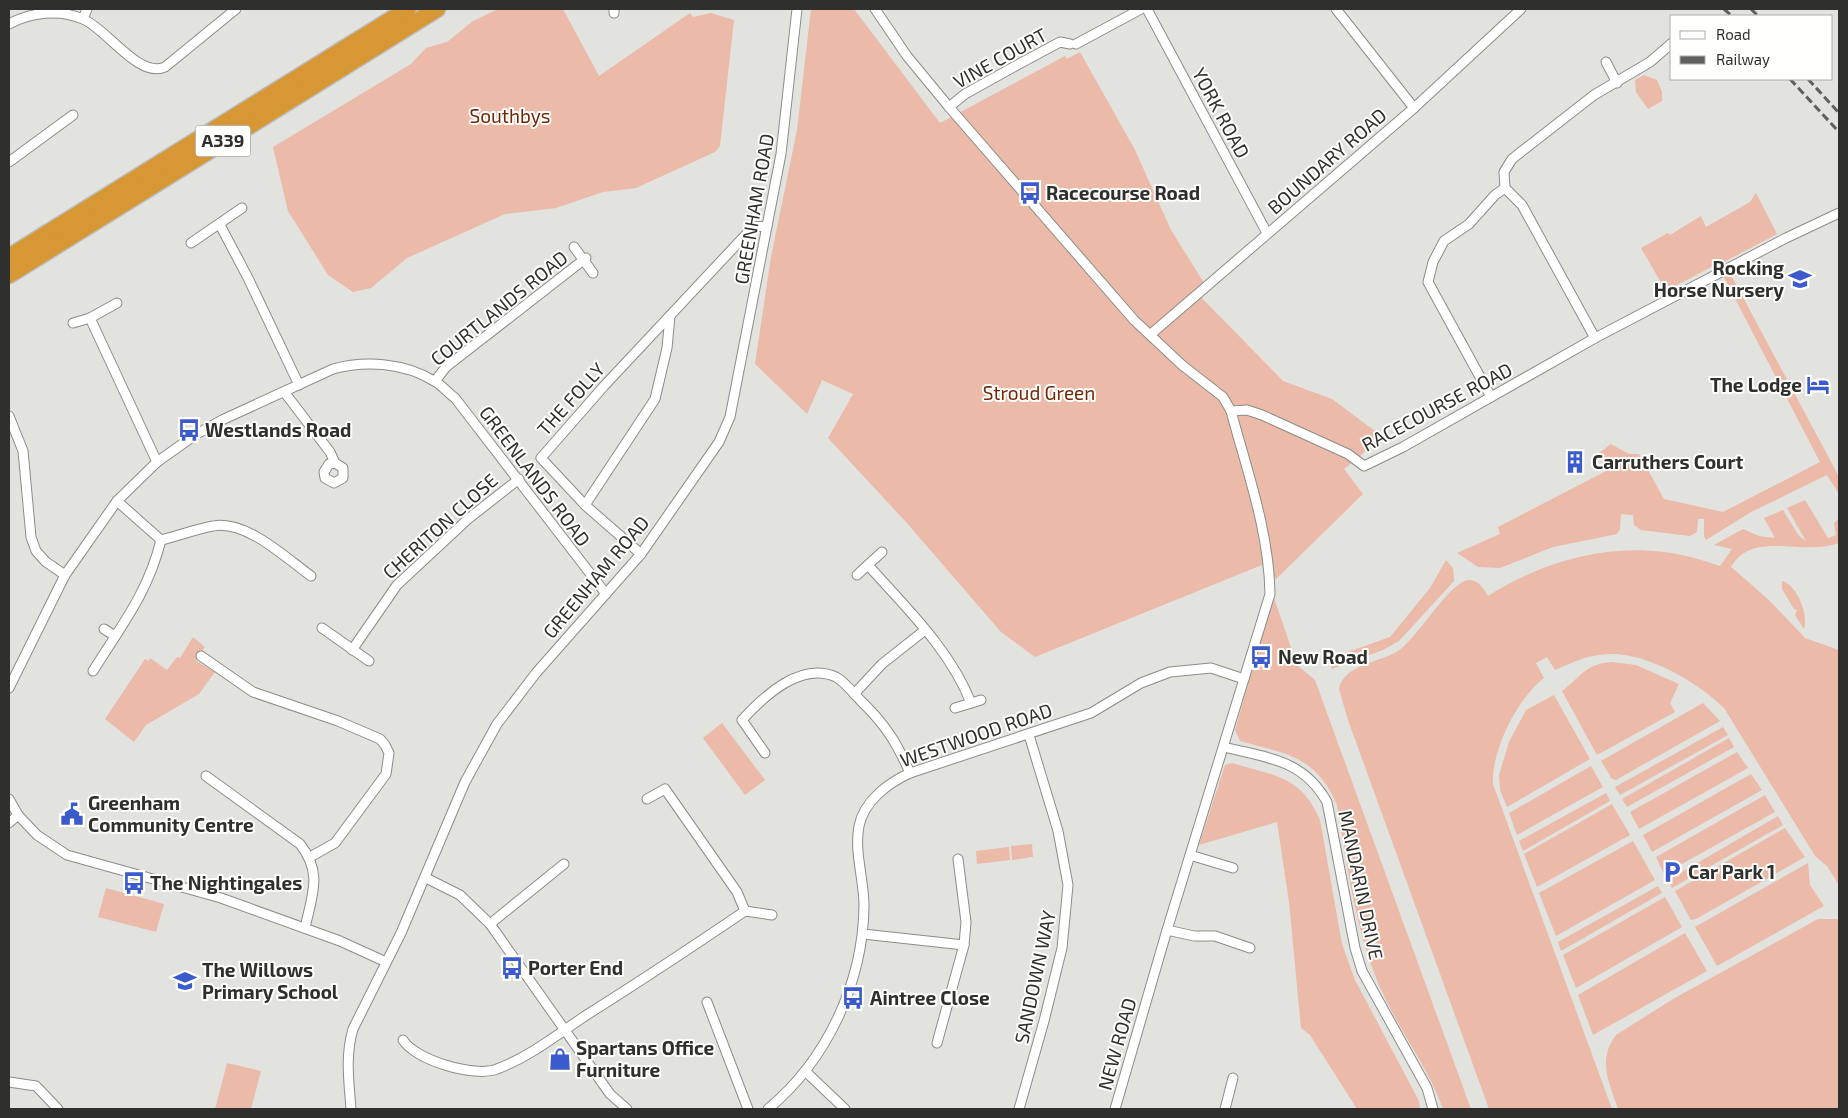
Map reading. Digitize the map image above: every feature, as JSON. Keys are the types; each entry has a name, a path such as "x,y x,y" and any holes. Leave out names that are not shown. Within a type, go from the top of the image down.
{"highway":[{"name":"A339","path":"9,257 408,9"},
{"name":"A339","path":"9,275 438,9"}],"street":[{"path":"83,19 87,9"},
{"path":"9,24 26,16 43,13 83,19 106,34 141,65 156,70 165,67 236,9"},
{"name":"GREENHAM ROAD","path":"351,1109 347,1068 349,1044 426,878 439,840 465,782 497,724 536,673 641,554 718,442 730,417 785,129 797,9"},
{"path":"875,9 908,56 949,107 1115,299 1134,320 1182,365 1223,396 1231,410"},
{"name":"VINE COURT","path":"949,107 965,94 1060,42 1073,44 1141,9"},
{"name":"YORK ROAD","path":"1147,9 1267,234"},
{"path":"1336,9 1414,108"},
{"name":"BOUNDARY ROAD","path":"1151,334 1414,108 1520,9"},
{"path":"1594,338 1522,205 1506,188 1504,172 1512,159 1594,95 1650,62 1670,45"},
{"path":"1606,62 1617,82"},
{"path":"9,162 73,115"},
{"path":"1491,396 1428,282 1433,262 1444,241 1469,224 1495,195 1506,188"},
{"path":"191,243 220,225 242,208"},
{"name":"RACECOURSE ROAD","path":"1231,410 1247,410 1262,415 1348,454 1364,466 1403,447 1594,338 1839,213"},
{"path":"220,225 248,278 299,386"},
{"name":"THE FOLLY","path":"641,554 585,505 541,458 604,386 753,227 767,226"},
{"name":"COURTLANDS ROAD","path":"574,247 585,259 593,273"},
{"name":"COURTLANDS ROAD","path":"435,381 446,367 585,259"},
{"path":"74,323 90,318 117,303"},
{"path":"585,505 655,399 667,348 670,316"},
{"path":"90,318 157,462"},
{"path":"9,688 65,575 117,501 157,462 222,420 299,386 333,368 359,364 388,365 409,370 435,381"},
{"name":"GREENLANDS ROAD","path":"435,381 461,405 606,594"},
{"path":"285,392 330,452 334,462"},
{"name":"NEW ROAD","path":"1115,1109 1167,930 1270,594 1270,562 1231,410"},
{"path":"9,416 23,451 31,537 36,551 46,562 65,575"},
{"name":"CHERITON CLOSE","path":"352,650 397,585 468,519 519,479"},
{"path":"117,501 161,540"},
{"path":"161,540 214,525 234,527 258,537 311,576"},
{"path":"93,670 143,593 156,560 161,540"},
{"path":"857,575 882,552"},
{"path":"868,565 925,630 955,669 971,703"},
{"path":"322,628 369,661"},
{"path":"104,629 115,636"},
{"path":"854,694 882,664 925,630"},
{"path":"201,656 253,692 338,721 380,739 385,745 389,753 386,774 335,843 310,857"},
{"name":"WESTWOOD ROAD","path":"768,1109 780,1099 805,1071 825,1042 839,1016 853,980 863,934 864,886 858,844 859,825 876,795 895,780 910,773 1091,713 1141,683 1170,672 1192,668 1211,668 1244,679"},
{"path":"765,753 742,720 753,708 792,679 804,674 821,673 837,678 892,735 910,773"},
{"path":"954,708 982,700"},
{"name":"SANDOWN WAY","path":"1019,1109 1062,948 1068,885 1058,831 1029,735"},
{"name":"MANDARIN DRIVE","path":"1224,747 1285,763 1301,770 1320,790 1327,802 1355,948 1362,971 1427,1088 1433,1109"},
{"path":"206,776 300,844 310,857 315,882 305,928"},
{"path":"647,799 665,789 737,892 745,911"},
{"path":"9,799 18,814 37,835 67,855 222,898 305,928 386,962"},
{"path":"9,823 18,814"},
{"path":"1190,855 1232,868"},
{"path":"937,1044 964,945 966,922 958,859"},
{"path":"490,924 564,864"},
{"path":"426,878 449,888 469,902 490,924 566,1029 610,1094 627,1109"},
{"path":"403,1040 407,1047 442,1064 466,1070 495,1070 522,1058 745,911 772,915"},
{"path":"1167,930 1194,936 1215,936 1250,948"},
{"path":"863,934 964,945"},
{"path":"706,1002 748,1109"},
{"path":"805,1071 845,1109"},
{"path":"1225,1109 1233,1078"},
{"path":"9,1082 36,1086 58,1109"}],"green space":[{"name":"Southbys","path":"498,9 563,9 599,76 690,13 693,17 711,13 734,20 720,146 715,152 636,188 603,192 556,208 505,214 407,258 371,288 353,292 328,275 288,211 273,147 411,64 426,48 447,42 473,21"},
{"name":"Stroud Green","path":"811,9 854,9 940,123 1065,56 1067,59 1080,52 1135,150 1171,230 1204,283 1195,291 1283,381 1332,399 1383,437 1344,469 1363,494 1276,579 1262,565 1035,657 1001,632 906,522 828,438 853,394 822,380 807,414 755,364 771,257 797,130"},
{"path":"1644,75 1657,80 1662,92 1662,101 1648,109 1636,92 1635,80"},
{"path":"1756,193 1777,234 1724,262 1836,471 1839,478 1839,494 1827,475 1751,512 1706,540 1704,536 1704,519 1698,519 1697,532 1690,536 1641,530 1634,525 1633,515 1621,514 1620,529 1617,534 1553,547 1500,568 1478,567 1457,553 1500,534 1498,527 1608,470 1599,453 1611,444 1629,454 1639,454 1664,499 1723,512 1820,462 1717,264 1666,291 1641,248 1668,233 1670,235 1701,216 1706,227 1750,202"},
{"path":"1805,500 1828,538 1836,535 1834,523 1839,518 1839,543 1809,547 1765,546 1752,549 1740,556 1731,567 1769,600 1805,638 1839,650 1839,885 1827,866 1815,856 1724,708 1712,697 1666,668 1632,656 1615,654 1593,656 1555,670 1547,657 1536,663 1544,678 1525,698 1508,726 1496,756 1493,784 1612,1109 1489,1109 1348,720 1339,689 1342,681 1355,669 1398,651 1414,636 1442,601 1460,583 1468,580 1475,581 1488,596 1508,584 1550,565 1595,554 1618,551 1641,550 1671,553 1720,566 1732,549 1714,545 1743,529 1759,536 1775,538 1764,518 1783,510 1799,536 1806,541 1787,508"},
{"path":"1446,560 1453,568 1454,581 1399,641 1383,650 1332,669 1328,659 1390,637 1430,588"},
{"path":"1782,581 1792,588 1800,600 1805,616 1804,629 1795,615 1797,610 1794,609 1782,589"},
{"path":"1273,595 1297,665 1315,680 1471,1109 1443,1109 1431,1080 1385,998 1375,975 1360,927 1349,878 1337,805 1329,789 1320,776 1298,760 1286,754 1240,741 1235,730"},
{"path":"193,637 205,647 196,661 215,672 199,694 146,725 134,742 105,719 145,659 149,661 150,658 167,670 177,657 180,658"},
{"path":"1612,662 1636,665 1679,684 1670,703 1675,712 1597,755 1562,691 1590,668"},
{"path":"1554,695 1590,759 1507,807 1500,790 1499,775 1509,742 1526,710"},
{"path":"1703,703 1720,721 1616,780 1612,779 1601,761"},
{"path":"722,723 765,780 745,795 703,738"},
{"path":"1723,727 1728,735 1620,795 1615,787"},
{"path":"1729,738 1734,747 1627,807 1622,799"},
{"path":"1737,752 1748,768 1639,829 1630,812"},
{"path":"1232,763 1285,780 1304,794 1313,805 1320,820 1342,944 1355,980 1419,1101 1420,1109 1357,1109 1310,1035 1301,1028 1289,902 1277,822 1199,845 1225,765"},
{"path":"1591,766 1603,787 1517,835 1509,813"},
{"path":"1751,774 1762,790 1652,852 1643,835"},
{"path":"1606,793 1610,801 1523,851 1519,841"},
{"path":"1765,795 1775,812 1664,874 1656,857"},
{"path":"1612,804 1630,835 1537,887 1524,854"},
{"path":"1778,816 1783,825 1672,888 1668,880"},
{"path":"1785,828 1805,857 1696,919 1691,920 1675,891"},
{"path":"1633,841 1655,880 1556,936 1539,893"},
{"path":"1032,844 1033,857 1012,860 1011,846"},
{"path":"1009,847 1010,860 977,864 976,851"},
{"path":"1808,863 1810,885 1824,906 1717,966 1695,927"},
{"path":"1658,886 1662,893 1561,951 1558,942"},
{"path":"106,888 164,904 156,932 98,917"},
{"path":"1665,897 1682,927 1576,988 1563,955"},
{"path":"1818,919 1837,919 1839,922 1839,1109 1618,1109 1606,1071 1607,1053 1616,1035 1673,999"},
{"path":"1685,933 1707,971 1593,1035 1578,995"},
{"path":"227,1063 261,1071 251,1109 215,1109"}],"railway":[{"path":"1724,9 1731,15"},
{"path":"1751,9 1757,15"},
{"path":"1791,80 1839,132"},
{"path":"1809,80 1839,113"}],"place":[{"name":"Racecourse Road","path":"1030,193"},
{"name":"Rocking Horse Nursery","path":"1800,279"},
{"name":"The Lodge","path":"1818,385"},
{"name":"Westlands Road","path":"189,430"},
{"name":"Carruthers Court","path":"1575,462"},
{"name":"New Road","path":"1261,657"},
{"name":"Greenham Community Centre","path":"72,814"},
{"name":"Car Park 1","path":"1672,872"},
{"name":"The Nightingales","path":"134,883"},
{"name":"Porter End","path":"512,968"},
{"name":"The Willows Primary School","path":"185,981"},
{"name":"Aintree Close","path":"853,998"},
{"name":"Spartans Office Furniture","path":"560,1059"}]}
